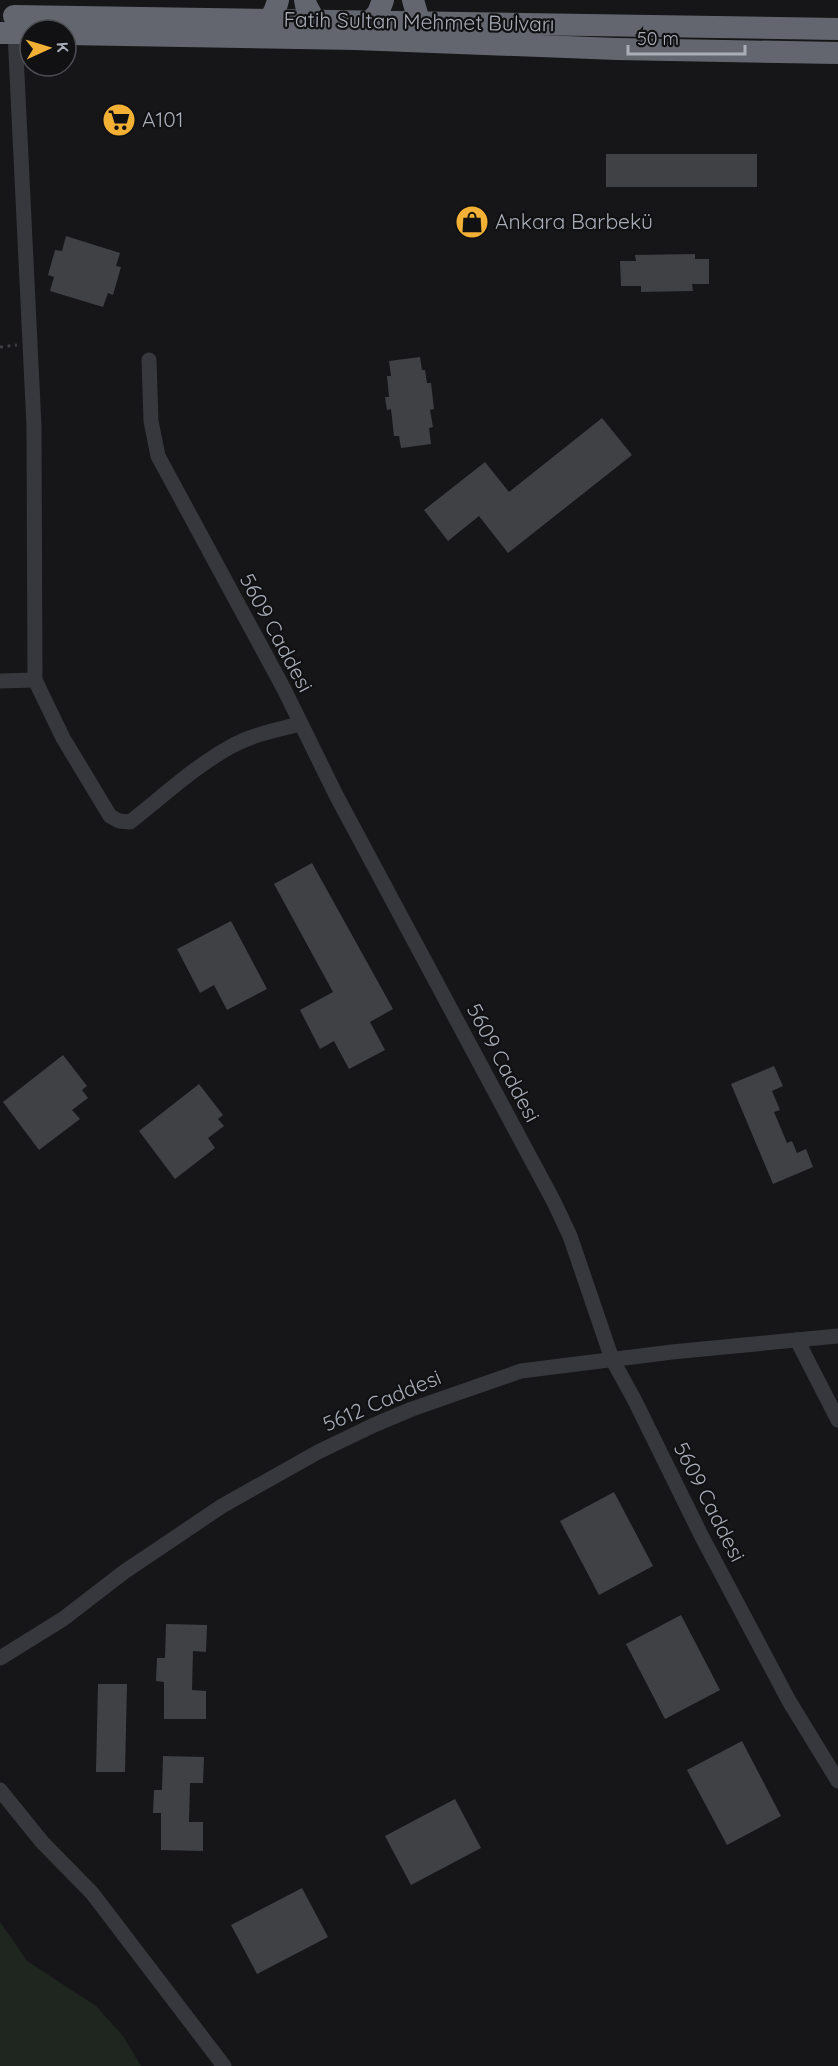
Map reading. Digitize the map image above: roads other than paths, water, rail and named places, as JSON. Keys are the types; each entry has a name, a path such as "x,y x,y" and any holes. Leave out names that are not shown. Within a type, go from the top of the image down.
{"highway":[{"path":"248,37 265,26 274,13 278,0"},
{"path":"305,0 325,39"},
{"path":"355,39 378,14 383,0"},
{"path":"413,0 416,13 424,29 439,42"},
{"name":"Fatih Sultan Mehmet Bulvarı","path":"0,16 838,29"},
{"path":"78,34 355,39 629,49 838,53"}],"street":[{"path":"15,33 34,426 35,680 63,738 93,789 110,816 119,821 130,822 211,759 230,747 250,738 300,724"},
{"name":"5609 Caddesi","path":"149,360 151,421 158,456 284,689 300,724 570,1236 612,1359 702,1537 789,1701 838,1781"},
{"path":"0,681 35,680"},
{"name":"5612 Caddesi","path":"0,1658 63,1619 124,1572 222,1506 318,1452 374,1425 467,1388 521,1371 612,1359 838,1336"},
{"path":"797,1340 838,1420"},
{"path":"0,1790 42,1842 92,1893 224,2066"}],"place":[{"name":"A101","path":"119,120"},
{"name":"Ankara Barbekü","path":"472,222"}]}
